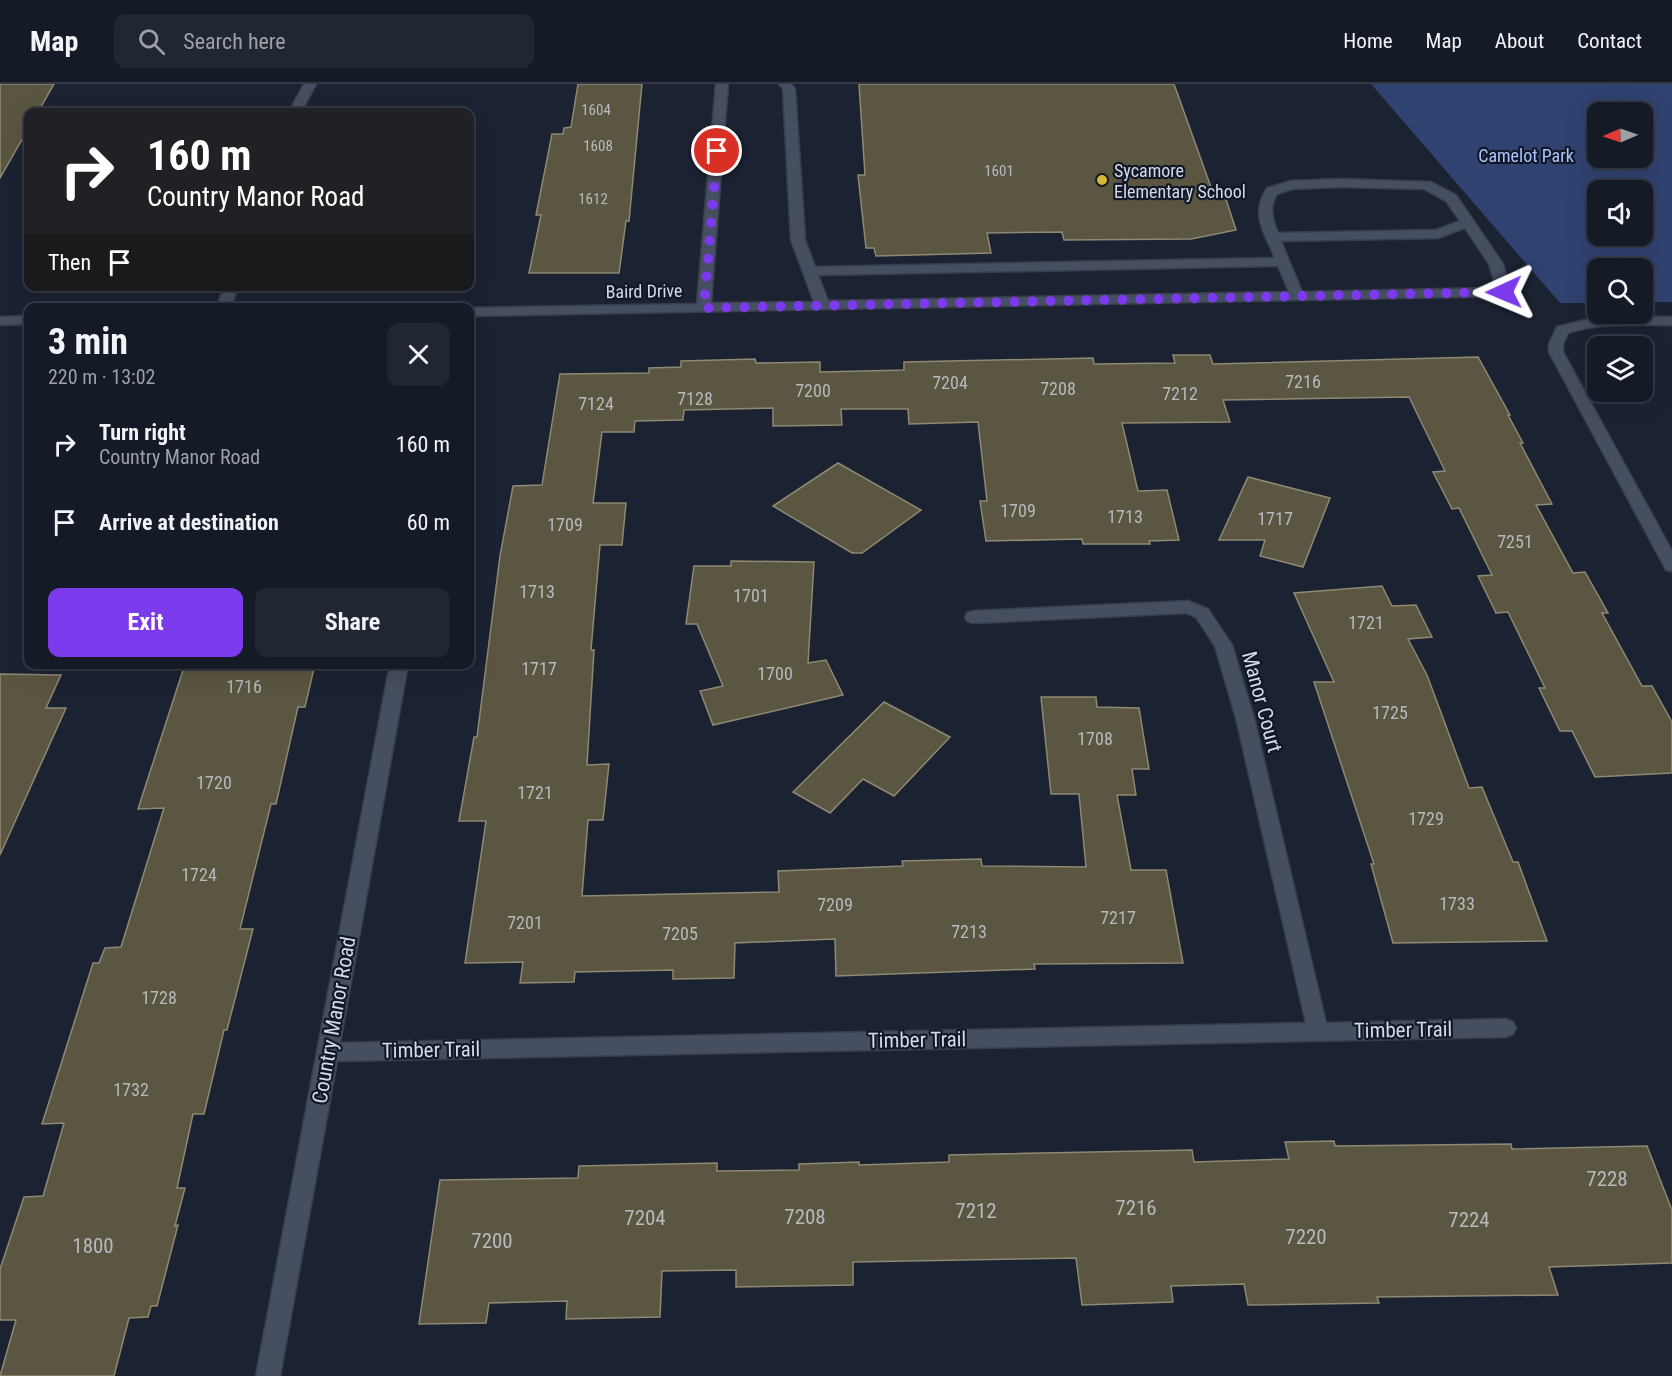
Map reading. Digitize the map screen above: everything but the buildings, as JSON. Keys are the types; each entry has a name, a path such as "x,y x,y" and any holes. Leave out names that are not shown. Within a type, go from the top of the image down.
{"street":[{"path":"297,108 310,84"},
{"path":"704,308 722,84"},
{"path":"785,84 789,89 798,240 822,305"},
{"path":"1273,237 1438,234 1467,223 1451,198 1427,185 1340,183 1291,185 1272,191 1265,202 1266,221 1297,296"},
{"name":"Baird Drive","path":"474,312 1504,292 1496,264 1467,223"},
{"path":"810,271 1283,262"},
{"path":"0,321 24,320"},
{"path":"1672,321 1607,321 1579,324 1562,330 1556,344 1556,352 1672,566"},
{"name":"Manor Court","path":"973,617 1188,607 1202,613 1223,645 1245,718 1318,1032"},
{"name":"Country Manor Road","path":"268,1376 398,669"},
{"name":"Timber Trail","path":"328,1052 1506,1028"}],"green space":[{"name":"Camelot Park","path":"1371,84 1672,84 1672,302 1653,302 1653,258 1587,258 1587,303 1560,303"}],"place":[{"name":"Sycamore Elementary School","path":"1102,180"}],"route":[{"path":"717,151 704,308 1504,292"}]}
